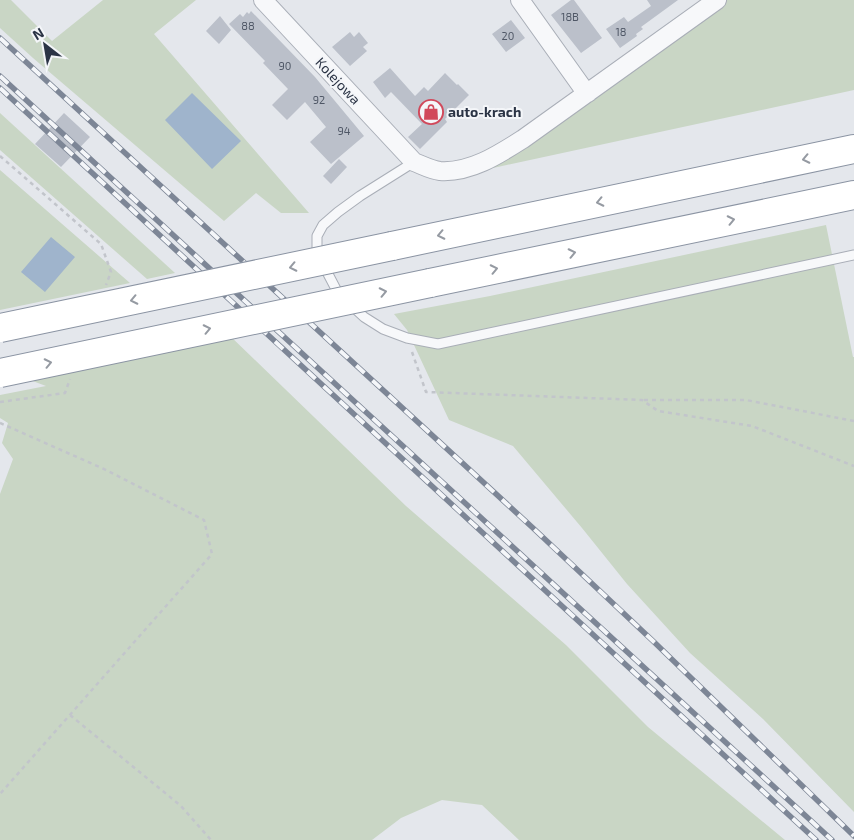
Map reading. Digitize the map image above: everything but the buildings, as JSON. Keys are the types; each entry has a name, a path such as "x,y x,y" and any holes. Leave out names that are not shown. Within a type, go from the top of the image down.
{"highway":[{"path":"0,328 854,150"},
{"path":"0,373 854,194"}],"street":[{"name":"Kolejowa","path":"263,0 414,162"},
{"path":"520,0 582,88 588,93"},
{"path":"414,162 438,171 464,169 494,157 588,93 717,0"}],"lane":[{"path":"414,162 338,212 323,225 317,236 317,254 338,293 364,317 383,329 407,338 438,344 854,255"}],"path":[{"path":"0,156 101,244 111,272"},
{"path":"407,338 426,392 642,400 746,400 854,421"},
{"path":"642,400 658,411 752,426 854,466"},
{"path":"0,424 104,469 204,520 212,554 0,794"},
{"path":"69,715 182,806 211,840"}],"green space":[{"path":"0,0 11,0 52,41 103,0 196,0 154,34 309,213 281,213 256,193 224,221 0,28"},
{"path":"727,0 854,0 854,90 493,168"},
{"path":"0,113 175,273 147,279 0,150"},
{"path":"0,170 130,283 0,310"},
{"path":"826,225 854,357 854,812 763,719 690,653 627,584 513,446 449,420 407,330 394,314 490,296"},
{"path":"227,333 406,506 566,645 648,727 785,840 519,840 482,805 442,800 401,818 372,840 0,840 0,494 13,459 2,443 8,423 0,418 0,395 46,386 22,377"}],"water":[{"path":"192,93 241,141 212,169 165,120"},
{"path":"51,237 75,257 45,292 21,272"}],"railway":[{"path":"0,38 533,528 653,641 854,836"},
{"path":"0,76 832,840"},
{"path":"0,88 816,840"}],"place":[{"name":"auto-krach","path":"431,112"}]}
